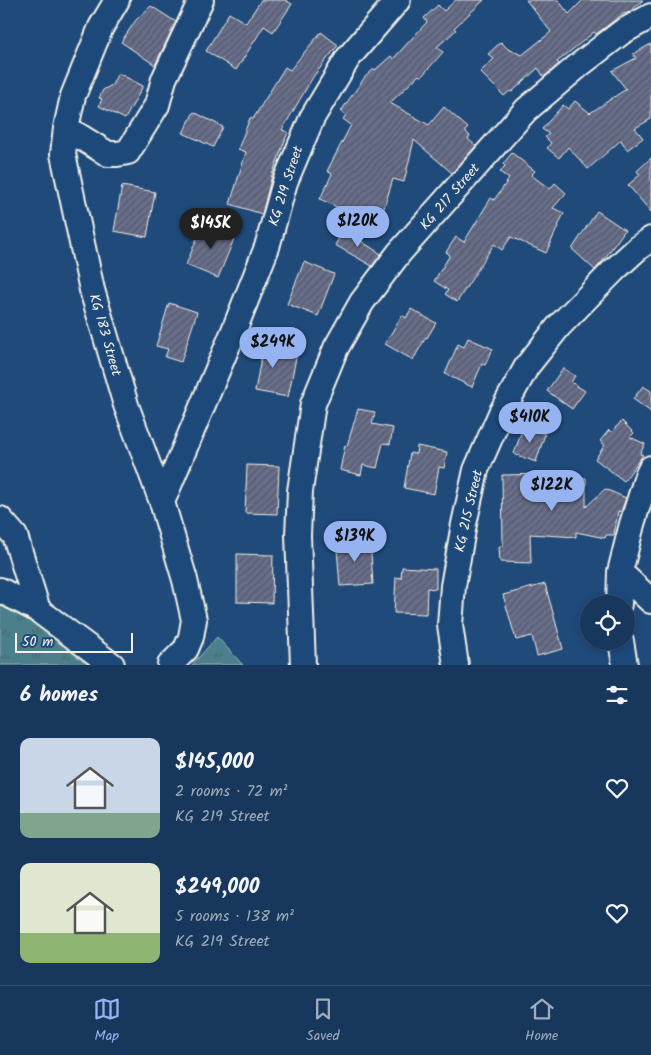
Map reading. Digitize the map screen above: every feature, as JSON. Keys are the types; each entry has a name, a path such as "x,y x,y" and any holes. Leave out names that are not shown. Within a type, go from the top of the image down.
{"street":[{"name":"KG 183 Street","path":"117,0 101,27 73,96 63,154 92,290 126,405 162,502 185,580 194,620 191,638 186,649 170,665"},
{"path":"66,128 108,154 128,152 157,105 164,79 202,0"},
{"name":"KG 219 Street","path":"162,502 244,308 267,247 285,182 312,118 348,58 398,0"},
{"name":"KG 217 Street","path":"303,665 298,535 300,491 313,404 341,341 362,302 400,253 526,110 622,32 651,16"},
{"name":"KG 215 Street","path":"456,665 450,625 453,586 464,524 476,470 501,413 527,366 559,326 614,270 651,239"},
{"path":"619,595 620,572 632,524 651,468"},
{"path":"0,519 15,536 38,610"},
{"path":"620,572 651,602"},
{"path":"0,590 38,610 112,665"},
{"path":"622,650 625,665"}],"green space":[{"path":"0,600 46,631 91,665 0,665"},
{"path":"217,637 243,665 192,665"}],"building":[{"path":"261,0 285,0 292,4 273,32 264,26 236,70 206,51 229,13 246,23"},
{"path":"456,0 484,0 437,47 443,52 421,77 419,75 390,103 429,125 444,107 468,128 465,131 470,136 468,139 476,146 452,173 414,140 404,182 393,179 383,211 386,213 379,227 320,199 332,174 327,171 351,125 343,119 346,115 341,111 365,77 391,56 393,59 427,22 424,18 438,5 444,11"},
{"path":"526,0 558,0 569,14 583,0 643,0 630,12 623,14 596,34 594,32 557,62 559,64 544,77 538,68 512,92 510,91 504,96 480,72 494,59 488,54 501,42 508,49 522,55 551,32"},
{"path":"151,6 176,22 155,65 121,42 136,20"},
{"path":"321,32 338,45 313,77 282,130 288,132 272,175 262,214 230,204 246,152 238,149 250,118 253,119 285,67 290,70"},
{"path":"651,44 651,119 635,128 643,138 627,150 621,140 588,169 568,147 559,158 547,148 551,143 545,137 549,134 542,129 563,105 568,109 575,101 590,113 626,89 612,71 636,58 633,54"},
{"path":"118,73 143,86 125,119 99,106 102,99 99,98 103,90 112,85"},
{"path":"194,112 223,127 213,147 183,133"},
{"path":"512,153 535,171 531,175 550,189 555,183 566,193 553,208 564,213 546,253 511,237 502,250 494,244 457,302 445,294 448,290 434,281 450,255 446,252 456,237 464,242 491,198 494,200 509,179 500,172 505,166 503,164"},
{"path":"651,158 651,212 628,185 640,175 637,171"},
{"path":"122,186 155,192 147,237 114,231"},
{"path":"597,211 625,230 595,270 572,249"},
{"path":"204,221 236,234 218,278 186,265"},
{"path":"344,230 381,254 372,266 335,245"},
{"path":"304,262 334,274 318,316 287,304"},
{"path":"169,303 197,312 181,362 165,357 168,349 156,346"},
{"path":"411,309 436,323 413,360 385,344 402,315 406,318"},
{"path":"254,338 270,341 269,348 297,353 288,397 255,391 261,358 250,356"},
{"path":"468,338 493,349 485,365 482,364 472,387 445,374 458,344 464,347"},
{"path":"563,368 575,376 571,382 585,391 572,409 547,391"},
{"path":"643,386 651,391 651,412 633,399"},
{"path":"358,409 375,412 372,424 393,428 390,444 383,443 377,468 363,465 361,475 340,470 345,445 347,446"},
{"path":"622,421 634,433 630,437 645,444 640,454 643,455 624,481 595,459 605,445 600,441 609,430 611,432"},
{"path":"523,427 545,434 536,462 514,454"},
{"path":"417,446 447,452 444,468 439,467 434,494 404,488 410,453 416,454"},
{"path":"247,465 279,466 277,514 245,513"},
{"path":"547,474 565,478 586,478 586,507 605,489 626,498 621,512 618,511 614,535 606,535 605,538 576,532 576,537 530,534 531,563 500,562 499,547 503,546 502,475"},
{"path":"370,538 373,584 340,586 337,549 342,548 342,540"},
{"path":"237,554 273,555 272,603 237,602"},
{"path":"402,567 436,569 436,589 427,588 426,614 394,613 396,577 401,578"},
{"path":"545,584 563,649 537,656 532,636 516,640 503,595"}]}
